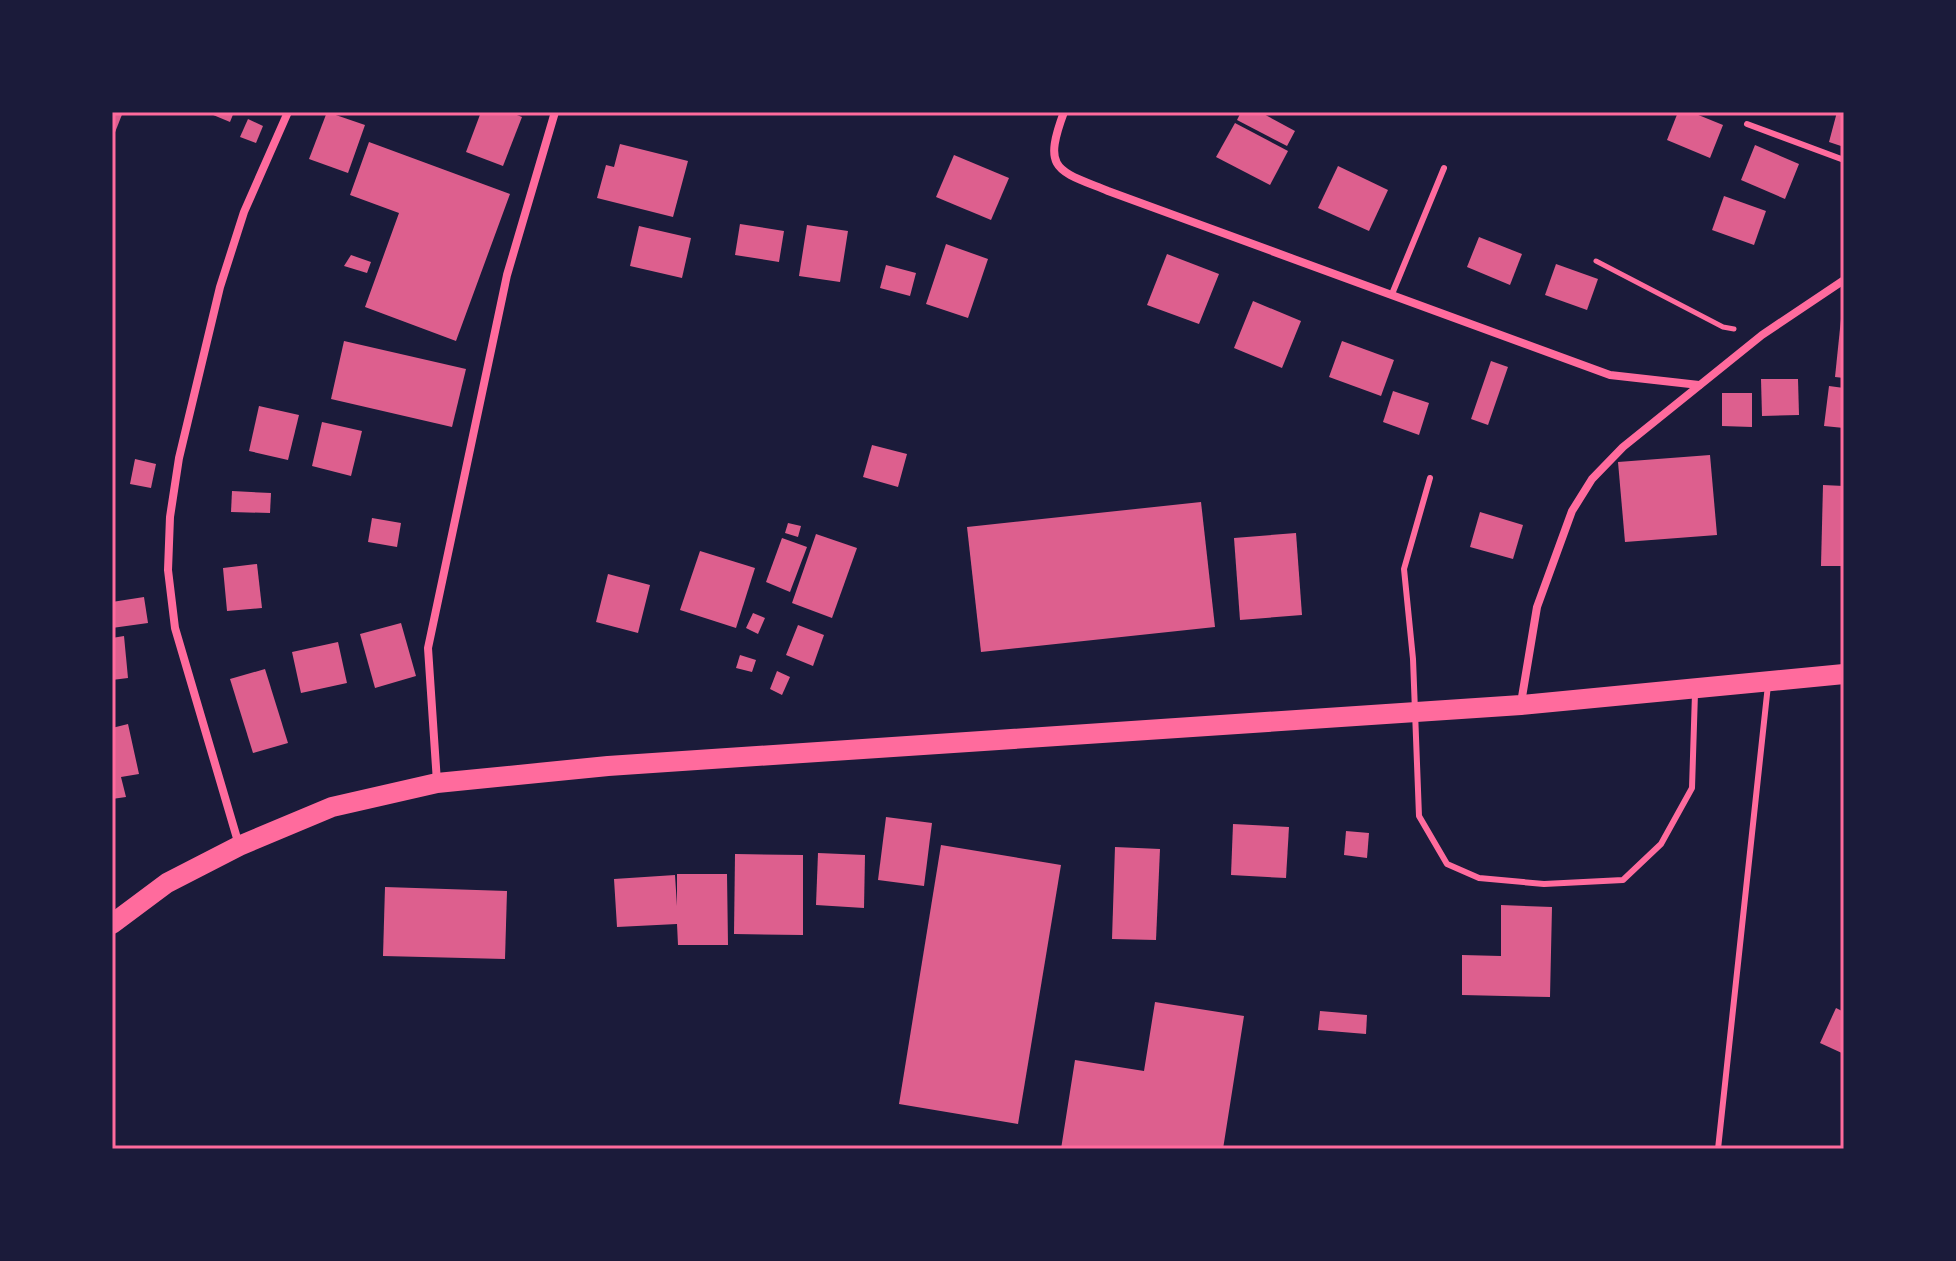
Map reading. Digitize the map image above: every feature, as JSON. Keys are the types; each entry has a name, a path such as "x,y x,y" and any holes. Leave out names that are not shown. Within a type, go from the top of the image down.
{"main road":[{"path":"112,924 167,883 239,846 332,807 437,783 608,766 1521,705 1844,674"}],"street":[{"path":"239,846 175,628 168,570 170,517 185,430 220,287 244,212 288,112"},
{"path":"437,783 428,648 507,275 555,112"},
{"path":"1064,112 1053,154 1055,162 1066,173 1610,375 1699,385"},
{"path":"1521,705 1537,607 1572,511 1592,479 1623,447 1762,335 1844,280"}],"lane":[{"path":"1747,124 1844,160"},
{"path":"1392,294 1444,168"},
{"path":"1430,478 1404,569 1419,816 1447,864 1479,878 1544,884 1623,880 1661,844 1692,788 1695,689"},
{"path":"1718,1149 1769,682"}],"path":[{"path":"1596,261 1723,327 1762,335"}],"building":[{"path":"112,112 123,112 112,140"},
{"path":"206,112 234,112 230,122"},
{"path":"327,112 365,125 348,173 309,159"},
{"path":"481,112 509,112 522,117 503,166 466,152"},
{"path":"1241,112 1260,112 1295,131 1287,146 1237,120"},
{"path":"1678,112 1691,112 1723,125 1710,158 1667,140"},
{"path":"1837,112 1844,113 1844,147 1829,142"},
{"path":"248,119 263,126 256,143 240,137"},
{"path":"1235,123 1288,151 1270,185 1216,157"},
{"path":"369,142 510,194 456,341 365,307 399,213 350,195"},
{"path":"620,144 688,161 673,217 597,198 606,165 614,167"},
{"path":"1755,145 1799,164 1785,199 1741,180"},
{"path":"954,155 1009,178 991,220 936,197"},
{"path":"1338,166 1388,190 1369,231 1318,208"},
{"path":"1724,196 1766,211 1754,245 1712,230"},
{"path":"740,224 784,231 779,262 735,255"},
{"path":"807,225 848,231 840,282 799,276"},
{"path":"639,226 691,238 682,278 630,266"},
{"path":"1479,237 1522,254 1510,285 1467,267"},
{"path":"946,244 988,259 968,318 926,304"},
{"path":"1167,254 1219,274 1199,324 1147,305"},
{"path":"351,255 371,262 367,273 344,266"},
{"path":"1556,264 1598,279 1587,310 1545,295"},
{"path":"886,265 916,273 910,296 880,288"},
{"path":"1253,301 1301,321 1282,368 1234,348"},
{"path":"1841,319 1844,319 1844,378 1835,377"},
{"path":"344,341 466,369 452,427 331,399"},
{"path":"1342,341 1394,360 1381,396 1329,377"},
{"path":"1491,361 1508,367 1488,425 1471,419"},
{"path":"1761,379 1798,379 1799,415 1762,416"},
{"path":"1829,386 1844,388 1844,428 1824,426"},
{"path":"1393,391 1429,403 1419,435 1383,422"},
{"path":"1722,393 1752,393 1752,427 1722,426"},
{"path":"259,406 299,415 288,460 249,451"},
{"path":"322,422 362,431 351,476 312,466"},
{"path":"872,445 907,454 898,487 863,477"},
{"path":"1710,455 1717,535 1625,542 1618,462"},
{"path":"135,459 156,464 151,488 130,484"},
{"path":"1823,485 1844,486 1844,566 1821,566"},
{"path":"232,491 271,493 270,513 231,512"},
{"path":"1201,502 1215,627 981,652 967,527"},
{"path":"1480,512 1523,525 1513,559 1470,547"},
{"path":"372,518 401,523 397,547 368,542"},
{"path":"788,523 801,526 798,537 785,533"},
{"path":"1296,533 1302,615 1240,620 1234,538"},
{"path":"816,534 857,548 832,618 792,603"},
{"path":"782,538 807,547 790,592 766,582"},
{"path":"700,551 755,568 736,628 680,610"},
{"path":"257,564 262,608 227,611 223,568"},
{"path":"608,574 650,585 638,633 596,622"},
{"path":"144,597 148,623 112,628 112,602"},
{"path":"753,613 765,618 758,634 746,628"},
{"path":"401,623 416,676 375,688 360,634"},
{"path":"798,625 824,635 813,666 786,655"},
{"path":"124,636 128,678 112,680 112,638"},
{"path":"338,642 347,683 301,693 292,652"},
{"path":"740,655 756,660 752,672 736,668"},
{"path":"265,669 288,743 253,753 230,679"},
{"path":"777,671 790,677 782,695 770,689"},
{"path":"128,724 139,774 121,777 126,797 112,799 112,728"},
{"path":"886,817 932,823 924,886 878,880"},
{"path":"1233,824 1289,827 1286,878 1231,875"},
{"path":"1346,831 1369,833 1367,858 1344,855"},
{"path":"941,845 1061,865 1018,1124 899,1104"},
{"path":"1115,847 1160,849 1156,940 1112,939"},
{"path":"818,853 865,855 864,908 816,905"},
{"path":"735,854 803,855 803,935 734,934"},
{"path":"677,874 727,874 728,945 678,945 677,924 617,927 614,879 675,875 677,906"},
{"path":"385,887 507,891 505,959 383,956"},
{"path":"1501,905 1552,907 1550,997 1462,995 1462,955 1501,956"},
{"path":"1155,1002 1244,1016 1223,1149 1061,1149 1075,1060 1144,1071"},
{"path":"1836,1008 1844,1012 1844,1054 1820,1043"},
{"path":"1320,1011 1367,1015 1366,1034 1318,1030"}]}
